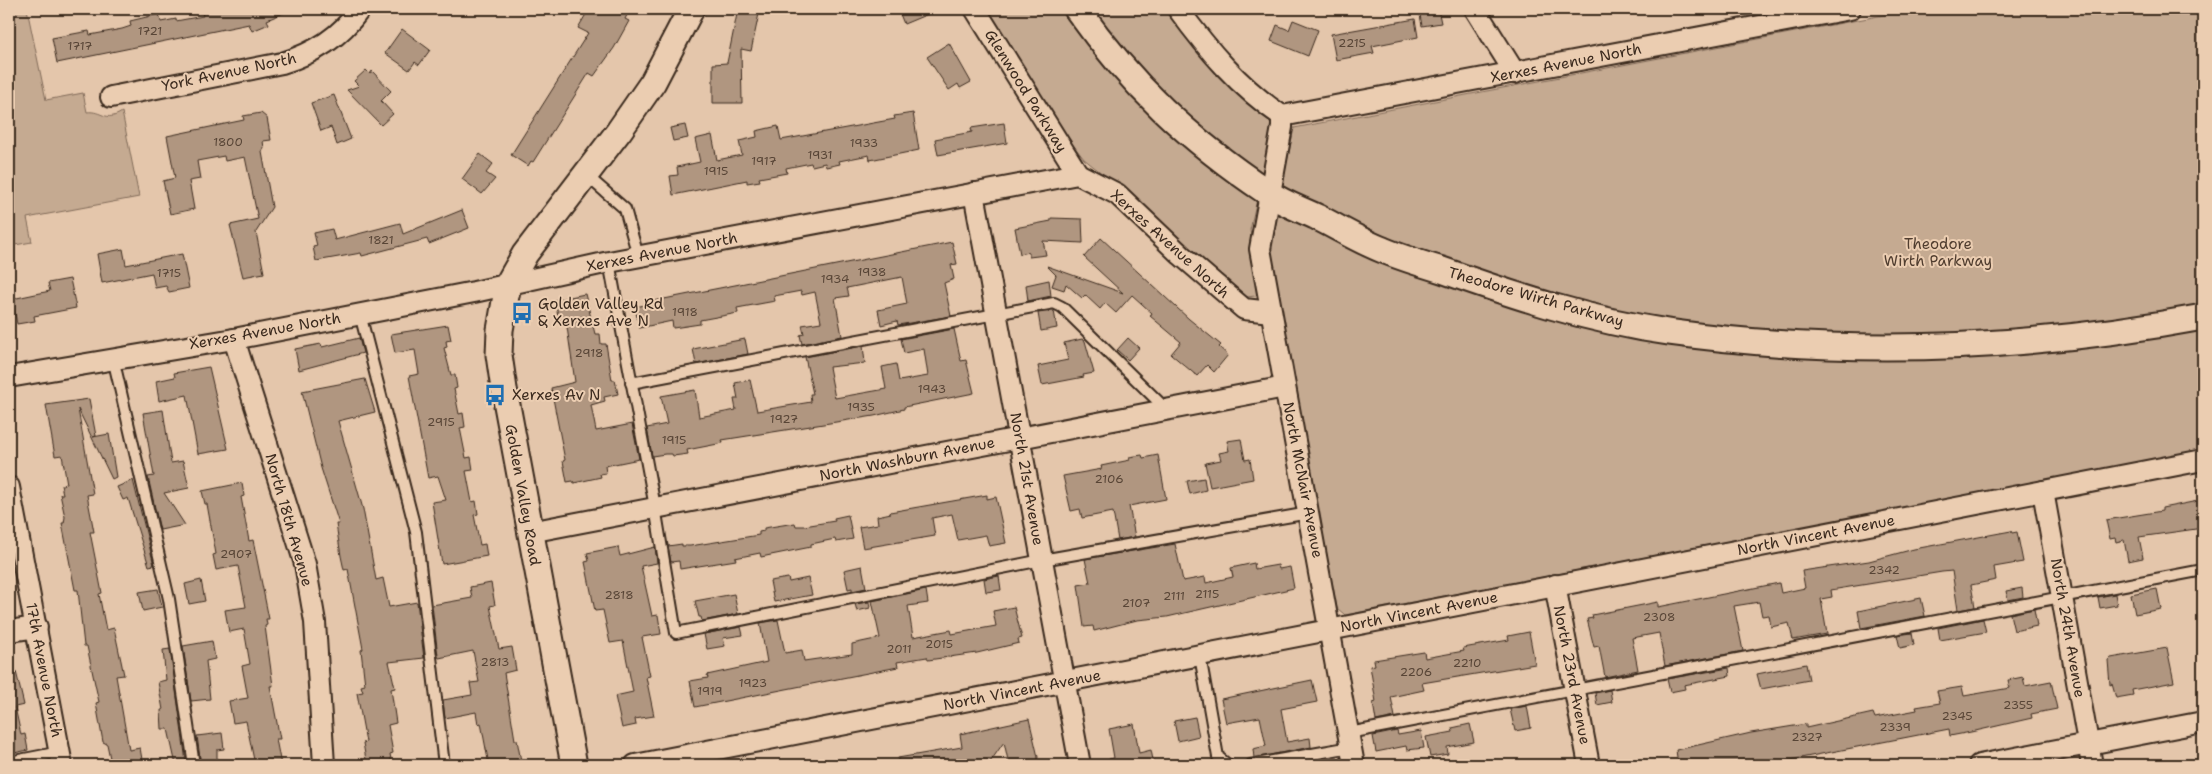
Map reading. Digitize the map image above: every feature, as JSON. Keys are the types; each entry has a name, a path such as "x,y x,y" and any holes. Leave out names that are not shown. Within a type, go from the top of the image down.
{"street":[{"name":"York Avenue North","path":"111,97 282,63 302,57 334,38 346,27 360,9"},
{"name":"Golden Valley Road","path":"574,765 530,532 500,355 500,330 508,284 525,254 586,175 653,82 691,9"},
{"name":"Glenwood Parkway","path":"975,9 1078,174"},
{"name":"Theodore Wirth Parkway","path":"1077,9 1116,61 1162,110 1196,140 1270,194 1383,250 1487,286 1587,314 1667,332 1815,347 1874,349 1990,346 2096,335 2203,317"},
{"path":"1178,9 1214,56 1238,83 1282,116 1282,127 1270,194"},
{"path":"1475,9 1516,73"},
{"name":"Xerxes Avenue North","path":"1282,116 1850,9"},
{"name":"Xerxes Avenue North","path":"9,377 234,339 638,256 1078,174 1117,194 1181,255 1244,309 1272,312"},
{"name":"North 21st Avenue","path":"974,193 1080,765"},
{"name":"North McNair Avenue","path":"1270,194 1260,249 1351,749"},
{"name":"North 18th Avenue","path":"234,339 305,564 315,622 324,765"},
{"name":"North Washburn Avenue","path":"530,532 1285,387"},
{"name":"North Vincent Avenue","path":"635,765 2203,460"},
{"name":"North 24th Avenue","path":"2043,491 2092,765"},
{"name":"17th Avenue North","path":"10,499 37,627 61,759"},
{"name":"North 23rd Avenue","path":"1555,585 1588,765"},
{"path":"9,631 37,627"},
{"path":"1979,765 2203,722"}],"lane":[{"path":"586,175 625,209 638,256"},
{"path":"609,262 656,507 676,633 1042,560 1309,513"},
{"path":"631,383 1054,303 1062,307 1168,410"},
{"path":"360,314 416,532 444,765"},
{"path":"113,358 169,599 194,765"},
{"path":"1251,765 1351,749 1574,689 2203,570"},
{"path":"1200,656 1218,757 1228,765"},
{"path":"9,762 61,759"}],"green space":[{"path":"9,9 27,9 46,100 83,93 87,112 111,116 122,112 139,197 27,218 32,242 9,246"},
{"path":"986,9 1168,9 1227,84 1265,115 1273,128 1250,230 1259,291 1256,296 1246,297 1228,284 1113,182 1084,159 1070,141"},
{"name":"Theodore Wirth Parkway","path":"1915,9 2203,9 2203,450 1345,615 1337,608 1270,256 1274,225 1294,128"}],"building":[{"path":"201,9 293,9 267,20 269,24 252,31 249,24 57,63 52,38 89,31 90,35 122,29 131,26 130,21 159,14 161,22 203,16"},
{"path":"589,9 630,9 625,19 629,21 614,48 594,76 589,73 533,162 531,161 528,166 511,155 588,33 578,28"},
{"path":"738,9 760,9 751,51 741,49 742,103 713,103 713,64 727,63"},
{"path":"898,9 940,9 904,24"},
{"path":"1419,9 1438,9 1441,23 1422,26"},
{"path":"1415,19 1418,37 1372,46 1374,53 1336,60 1331,34"},
{"path":"1293,20 1318,30 1308,56 1271,41 1277,25 1289,30"},
{"path":"402,29 430,50 419,65 415,62 409,70 385,53"},
{"path":"949,43 971,82 960,88 958,84 949,90 927,57"},
{"path":"366,70 370,74 372,71 391,91 381,101 393,114 381,125 347,90 359,86 354,81"},
{"path":"334,95 351,139 337,145 331,127 321,131 311,103"},
{"path":"261,113 267,118 271,140 263,141 264,148 262,152 272,207 256,232 264,273 243,277 230,225 258,219 245,157 225,161 224,156 197,161 200,179 189,181 194,209 170,214 163,181 175,178 167,136 244,120 243,116"},
{"path":"913,113 919,150 870,160 869,155 839,161 840,164 826,167 825,163 812,166 811,163 786,168 787,173 759,178 760,181 747,183 747,180 673,195 670,176 678,175 677,167 700,162 695,139 712,135 717,160 742,155 739,141 757,137 756,131 778,126 781,140 895,119 894,116"},
{"path":"1004,123 1007,143 938,155 935,139 972,132 971,128"},
{"path":"685,125 688,138 673,141 670,128"},
{"path":"480,154 493,164 486,173 495,179 482,194 462,179"},
{"path":"462,210 469,228 429,244 427,239 362,256 361,253 316,261 313,247 317,246 314,233 332,229 335,240 400,223 403,234"},
{"path":"1051,218 1082,219 1083,243 1043,241 1046,255 1029,257 1029,252 1020,254 1015,228 1051,221"},
{"path":"1101,238 1189,319 1221,345 1219,347 1228,355 1214,372 1207,365 1197,376 1171,354 1181,342 1150,316 1152,313 1132,295 1116,313 1105,303 1100,309 1085,295 1082,298 1066,284 1064,290 1052,286 1056,275 1047,266 1123,293 1084,257"},
{"path":"952,242 957,264 951,265 954,279 944,283 951,316 898,325 897,321 881,325 878,310 907,304 902,277 847,288 849,296 835,298 842,336 802,344 800,335 804,334 802,325 821,322 815,292 802,295 801,291 774,296 775,301 737,308 738,313 700,320 700,324 673,328 672,321 639,328 635,307 645,305 644,303"},
{"path":"123,249 126,265 182,254 189,288 169,292 166,286 155,288 152,273 102,283 97,254"},
{"path":"70,279 76,308 34,316 35,321 17,324 12,299 50,291 48,283"},
{"path":"1049,280 1051,296 1028,301 1026,285"},
{"path":"585,294 595,334 600,334 601,344 606,344 612,380 615,380 618,394 604,397 605,401 591,405 596,431 632,424 639,459 605,466 606,473 600,474 601,477 574,483 573,481 567,482 563,461 565,460 551,388 575,382 566,320 559,321 555,300"},
{"path":"1054,311 1057,328 1041,331 1038,313"},
{"path":"448,325 451,340 446,341 447,347 444,348 451,375 455,375 457,388 454,389 459,414 463,413 465,427 460,428 466,458 471,457 473,470 466,471 472,502 476,501 478,514 474,515 480,545 485,544 487,556 442,564 432,502 446,500 438,476 428,478 409,376 419,374 415,350 395,353 391,334"},
{"path":"954,329 961,361 966,360 974,393 904,407 904,409 874,416 722,440 723,443 687,450 688,454 652,456 647,428 667,424 661,396 695,390 699,417 736,410 734,399 738,399 735,383 750,380 757,411 811,402 810,394 813,394 805,357 863,346 865,363 829,367 835,398 886,389 882,367 896,364 899,381 928,376 924,349 904,353 901,339"},
{"path":"359,338 363,353 299,370 295,349 321,344 322,347"},
{"path":"1128,338 1139,348 1128,360 1117,350"},
{"path":"745,339 748,354 696,364 693,349"},
{"path":"1082,339 1085,341 1094,373 1083,375 1084,377 1042,385 1038,366 1068,360 1064,343"},
{"path":"209,367 228,449 198,454 187,395 159,401 156,381 175,377 174,373"},
{"path":"365,379 375,412 338,421 363,509 376,580 383,578 389,607 417,602 424,658 389,662 395,688 391,689 396,723 388,725 393,753 390,754 392,765 367,765 363,743 366,742 357,693 363,692 361,686 365,685 361,650 363,649 348,569 344,570 341,556 336,524 339,524 321,468 302,391"},
{"path":"89,399 96,436 93,437 109,434 116,477 112,479 78,409 93,494 87,495 94,532 90,532 102,593 99,594 106,630 114,628 124,675 116,676 129,750 140,748 143,765 111,763 107,744 103,742 96,703 99,702 87,646 84,646 78,590 75,590 62,523 64,523 65,517 60,494 63,494 61,485 67,484 62,455 55,456 46,405"},
{"path":"163,410 171,463 183,461 189,488 164,493 185,525 160,530 148,477 154,476 143,413"},
{"path":"1241,439 1245,460 1250,459 1253,479 1210,487 1205,463 1221,460 1219,453 1229,451 1227,441"},
{"path":"1142,455 1143,458 1158,455 1166,499 1129,506 1135,537 1118,540 1113,512 1082,518 1080,509 1071,511 1063,476 1102,469 1101,466 1130,460 1129,457"},
{"path":"1204,478 1206,490 1190,494 1187,481"},
{"path":"133,480 154,565 149,566 128,498 123,500 117,487"},
{"path":"242,483 244,496 241,497 249,541 253,540 269,619 266,619 267,625 265,626 273,686 270,686 280,739 276,739 281,765 255,765 246,721 233,723 229,701 248,698 242,666 250,664 244,629 229,632 225,610 246,607 238,566 216,570 213,555 216,554 207,504 205,504 202,491"},
{"path":"987,495 987,499 996,497 1006,543 989,546 986,535 958,540 952,514 932,518 935,536 863,548 859,527 878,524 877,516"},
{"path":"2203,500 2203,528 2139,537 2143,558 2128,561 2124,540 2116,542 2115,538 2110,539 2106,520 2162,511 2162,508"},
{"path":"848,515 853,539 836,542 835,539 811,544 811,547 761,557 760,553 735,558 736,560 680,569 679,561 671,562 668,546 682,544 682,546 690,546 759,535 759,532 764,531 764,528 795,523 796,526 804,526 835,521 834,518"},
{"path":"2011,531 2012,533 2017,532 2023,562 1994,567 1996,580 1971,585 1975,607 1958,610 1952,571 1831,590 1832,597 1821,599 1827,634 1793,640 1789,623 1771,627 1769,615 1762,616 1759,602 1734,606 1743,651 1665,666 1659,633 1632,638 1638,670 1605,677 1599,646 1594,647 1587,619 1593,618 1592,615 1658,602 1658,607 1779,583 1781,593 1805,588 1802,571 1869,561 1914,549"},
{"path":"1175,544 1183,581 1205,577 1206,583 1233,577 1231,568 1254,563 1255,569 1278,565 1279,569 1290,567 1294,588 1167,617 1137,620 1094,631 1093,626 1084,627 1078,585 1090,583 1085,559"},
{"path":"618,547 620,556 655,547 657,563 641,566 652,616 658,615 661,634 642,637 650,676 646,677 654,716 635,719 636,725 622,728 615,696 633,692 623,641 610,643 603,610 595,611 585,562 589,561 587,553"},
{"path":"862,566 866,588 852,591 852,588 848,589 844,570"},
{"path":"999,576 1001,590 986,592 984,579"},
{"path":"788,578 789,582 808,578 812,595 774,602 770,581"},
{"path":"201,580 205,601 189,604 185,584"},
{"path":"491,583 495,605 490,606 499,649 512,647 516,670 504,673 515,740 517,740 521,761 499,765 489,765 481,723 478,724 476,712 445,718 443,700 472,695 470,683 479,682 473,651 439,658 432,605 472,598 470,587"},
{"path":"2022,588 2023,597 2008,600 2006,591"},
{"path":"158,589 162,607 143,611 139,592"},
{"path":"2157,589 2161,609 2135,614 2131,594"},
{"path":"926,590 928,603 908,606 913,637 951,630 952,634 996,626 993,611 1014,607 1022,638 1018,639 1019,643 977,653 928,660 927,657 897,662 898,667 695,707 690,681 708,678 707,675 767,662 760,623 778,620 785,653 802,650 804,661 852,654 852,644 880,638 872,601"},
{"path":"734,594 738,614 702,621 701,617 699,617 695,601"},
{"path":"2115,594 2117,605 2100,608 2098,597"},
{"path":"1921,598 1925,616 1861,628 1858,611"},
{"path":"869,602 870,608 857,611 855,604"},
{"path":"2034,609 2037,626 2014,631 2010,614"},
{"path":"1983,619 1986,632 1940,640 1938,628"},
{"path":"741,627 743,635 723,638 725,646 707,649 704,634"},
{"path":"1529,632 1535,664 1422,683 1424,690 1391,697 1395,717 1376,721 1373,703 1376,702 1370,666 1375,665 1374,660 1424,652 1425,658 1464,651 1463,648 1509,640 1508,636"},
{"path":"1912,633 1914,645 1900,648 1897,635"},
{"path":"212,641 215,659 206,661 210,699 191,701 183,646"},
{"path":"2167,648 2174,682 2132,690 2133,695 2116,698 2112,684 2110,685 2108,660"},
{"path":"170,649 186,765 176,765 168,729 162,729 161,710 163,710 158,682 166,680 163,650"},
{"path":"14,663 24,705 15,707 21,735 25,734 28,750 9,754 9,664"},
{"path":"1806,664 1809,680 1761,689 1757,674"},
{"path":"1729,668 1730,676 1684,685 1685,689 1670,692 1667,679"},
{"path":"2023,677 2025,686 2051,681 2057,709 2031,714 2032,718 1971,732 1950,736 1949,729 1765,765 1678,765 1676,750 1751,733 1806,724 1806,728 1873,713 1875,718 1917,710 1916,707 1940,703 1937,691 1962,687 1964,696 2010,688 2008,680"},
{"path":"1312,680 1317,702 1281,709 1287,742 1310,738 1311,747 1254,758 1253,749 1266,746 1260,717 1226,723 1221,699"},
{"path":"1610,690 1612,702 1597,705 1595,693"},
{"path":"1527,706 1531,728 1515,731 1510,709"},
{"path":"1195,717 1199,736 1178,741 1174,721"},
{"path":"1029,719 1038,757 1037,763 1034,765 1009,765 1004,742 988,765 898,765 898,758 962,747 960,734"},
{"path":"1134,724 1139,753 1151,750 1154,765 1110,765 1109,759 1114,758 1109,729"},
{"path":"1470,724 1474,742 1447,747 1448,754 1430,757 1426,737 1453,732 1452,728"},
{"path":"1397,731 1398,735 1421,731 1424,748 1407,750 1406,746 1376,752 1373,736"},
{"path":"222,733 224,749 217,750 217,765 201,765 197,736"}],"place":[{"name":"Golden Valley Rd & Xerxes Ave N","path":"522,313"},
{"name":"Xerxes Av N","path":"495,395"}]}
